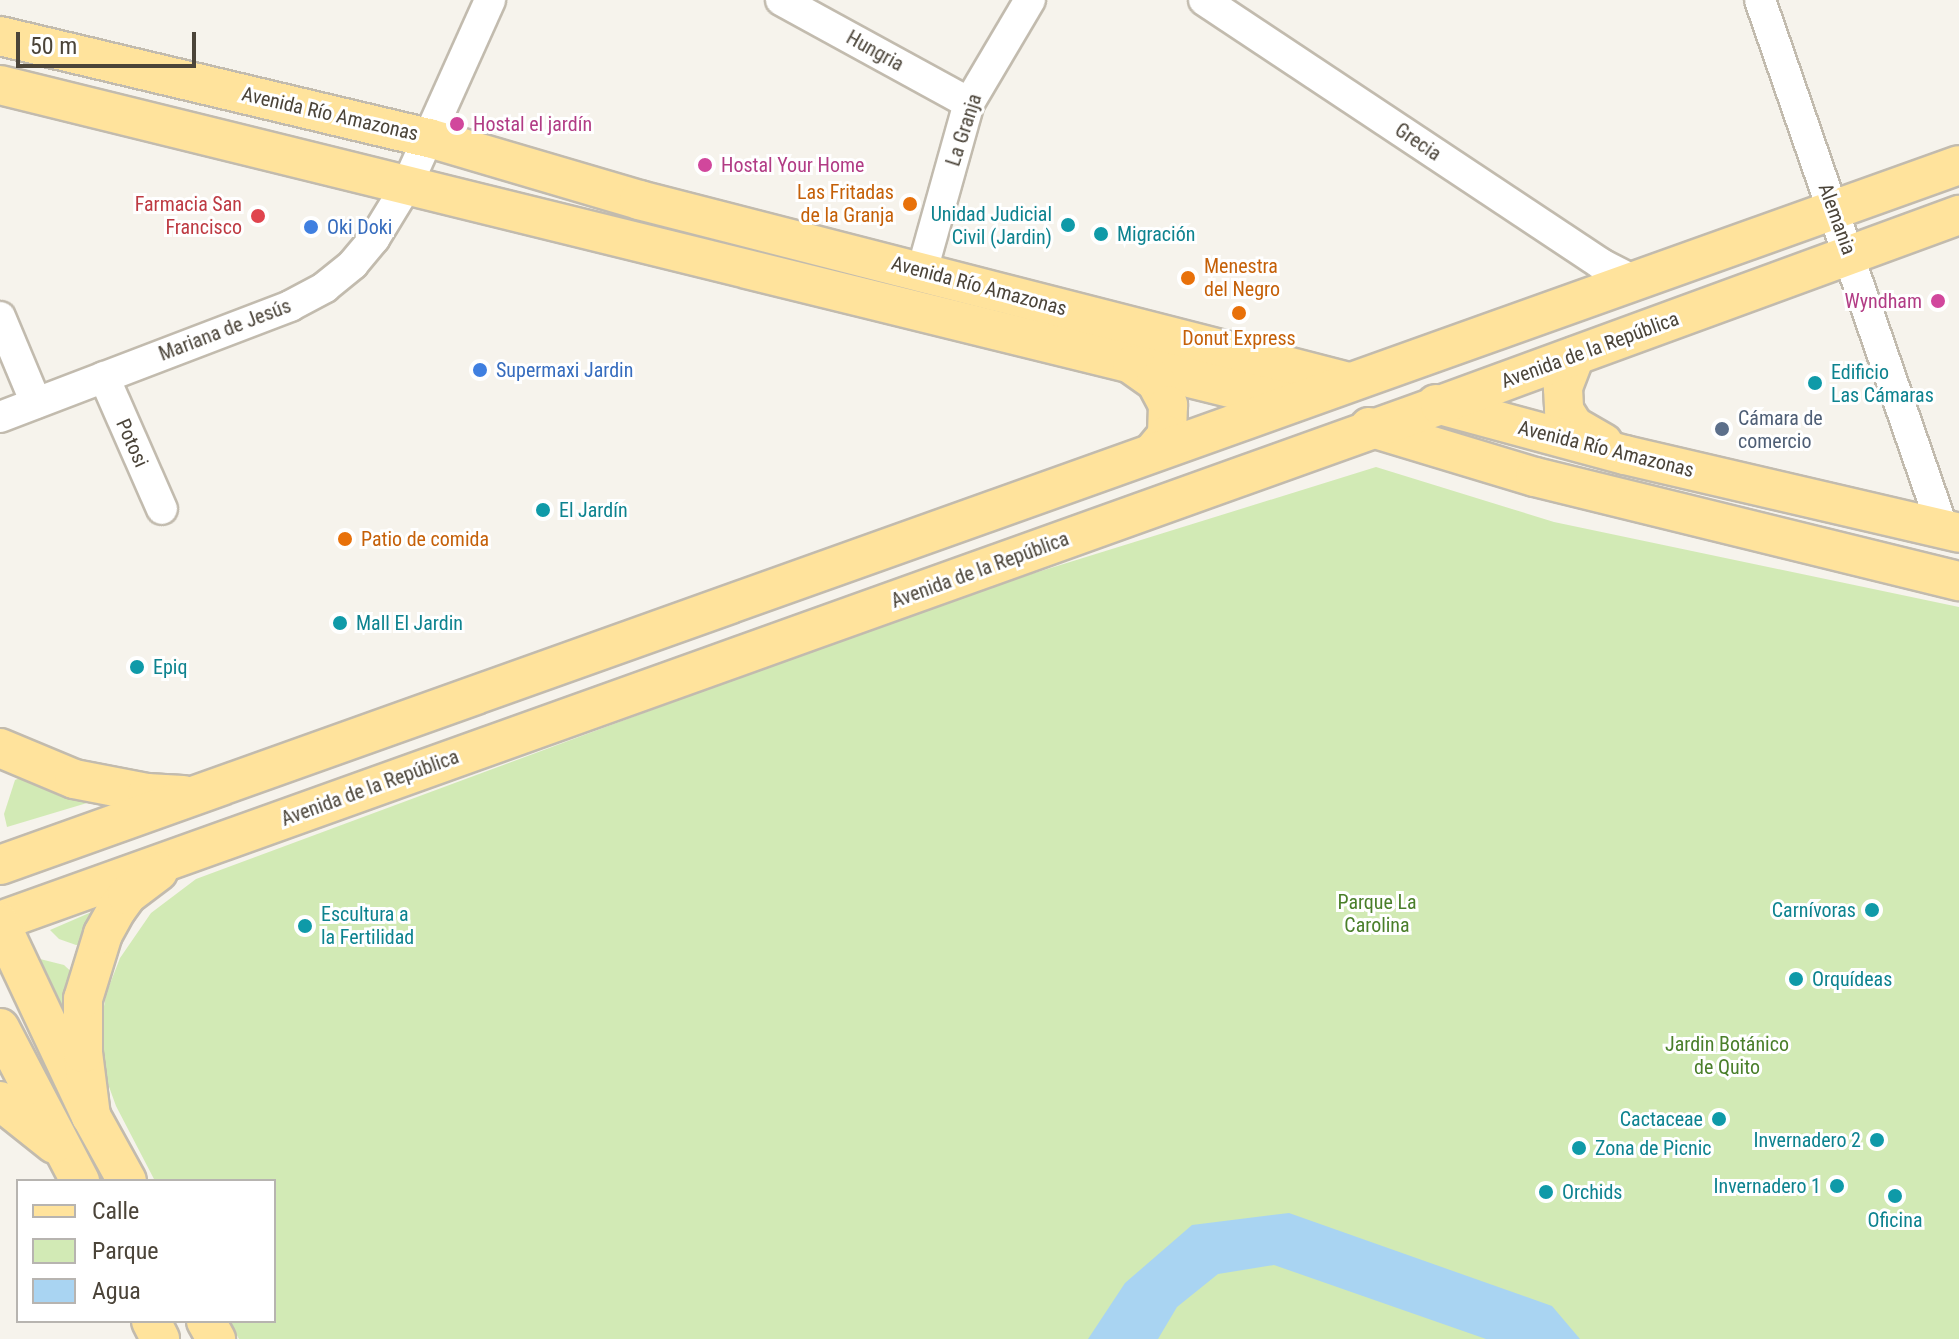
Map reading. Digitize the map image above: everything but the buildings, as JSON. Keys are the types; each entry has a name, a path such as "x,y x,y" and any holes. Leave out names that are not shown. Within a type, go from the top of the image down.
{"main road":[{"name":"Avenida Río Amazonas","path":"0,36 429,138 639,200 1307,373 1625,455 1951,531"},
{"name":"Avenida Río Amazonas","path":"0,85 1291,403 1535,477 1959,581"},
{"path":"0,865 1959,165"},
{"name":"Avenida de la República","path":"0,922 1440,405 1959,215"},
{"path":"1575,356 1562,397 1568,419 1583,432 1625,455"},
{"path":"1132,365 1156,382 1168,405 1167,435 1152,453"},
{"path":"0,748 74,779 147,793 194,795"},
{"path":"91,1116 83,1053 83,999 103,934 127,895 183,855"},
{"path":"0,922 91,1116 126,1179"},
{"path":"0,1028 73,1168"},
{"path":"0,1101 73,1168"}],"street":[{"name":"Mariana de Jesús","path":"0,417 290,306 325,287 353,264 374,239 407,185 490,0"},
{"name":"Hungria","path":"781,0 969,103"},
{"name":"La Granja","path":"922,271 969,103 1030,0"},
{"name":"Grecia","path":"1204,0 1601,264 1634,281"},
{"name":"Alemania","path":"1760,0 1951,531"},
{"path":"0,317 36,403"},
{"name":"Potosi","path":"104,377 162,509"}],"green space":[{"name":"Parque La Carolina","path":"1376,467 1554,522 1959,607 1959,1339 239,1339 230,1323 276,1323 276,1179 154,1179 116,1106 104,1073 99,1037 106,994 120,958 151,913 196,879 951,599"},
{"path":"27,775 107,797 7,827 4,814 15,780"},
{"path":"124,898 92,943 76,945 59,939 50,930"},
{"path":"36,958 64,965 78,978 72,1034"}],"water":[{"path":"1289,1213 1552,1306 1580,1339 1486,1339 1274,1265 1218,1274 1177,1307 1158,1339 1088,1339 1125,1283 1192,1225"}],"place":[{"name":"Hostal el jardín","path":"457,124"},
{"name":"Hostal Your Home","path":"705,165"},
{"name":"Las Fritadas de la Granja","path":"910,204"},
{"name":"Farmacia San Francisco","path":"258,216"},
{"name":"Unidad Judicial Civil (Jardin)","path":"1068,225"},
{"name":"Oki Doki","path":"311,227"},
{"name":"Migración","path":"1101,234"},
{"name":"Menestra del Negro","path":"1188,278"},
{"name":"Wyndham","path":"1938,301"},
{"name":"Donut Express","path":"1239,313"},
{"name":"Supermaxi Jardin","path":"480,370"},
{"name":"Edificio Las Cámaras","path":"1815,383"},
{"name":"Cámara de comercio","path":"1722,429"},
{"name":"El Jardín","path":"543,510"},
{"name":"Patio de comida","path":"345,539"},
{"name":"Mall El Jardin","path":"340,623"},
{"name":"Epiq","path":"137,667"},
{"name":"Carnívoras","path":"1872,910"},
{"name":"Escultura a la Fertilidad","path":"305,926"},
{"name":"Orquídeas","path":"1796,979"},
{"name":"Cactaceae","path":"1719,1119"},
{"name":"Invernadero 2","path":"1877,1140"},
{"name":"Zona de Picnic","path":"1579,1148"},
{"name":"Invernadero 1","path":"1837,1186"},
{"name":"Orchids","path":"1546,1192"},
{"name":"Oficina","path":"1895,1196"}],"park label":[{"name":"Jardin Botánico de Quito","path":"1727,1056"}]}
